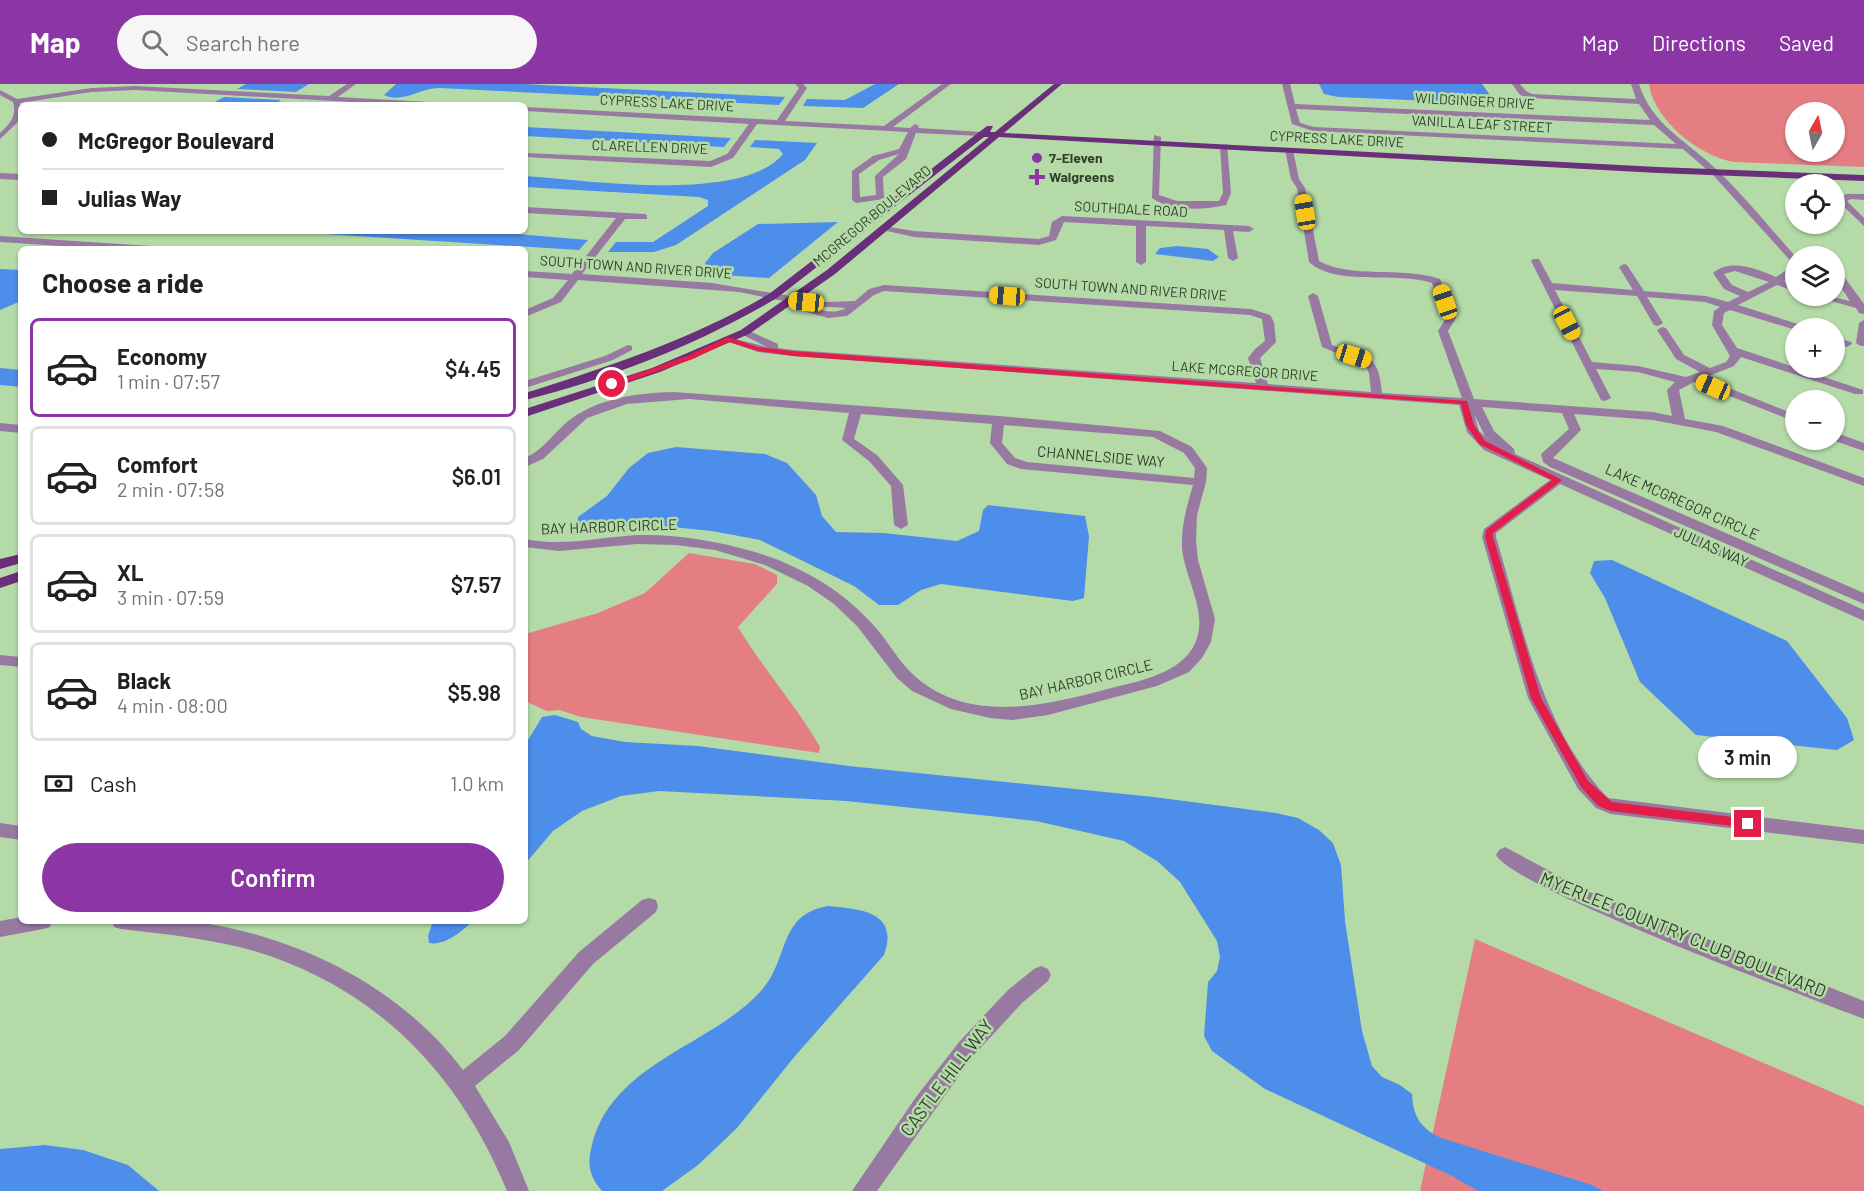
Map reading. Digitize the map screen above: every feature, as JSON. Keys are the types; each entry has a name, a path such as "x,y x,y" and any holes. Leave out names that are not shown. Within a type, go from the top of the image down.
{"main road":[{"name":"MCGREGOR BOULEVARD","path":"528,397 675,347 745,314 773,296 1045,84"},
{"name":"MCGREGOR BOULEVARD","path":"528,411 657,370 745,332 793,301 1058,84"},
{"name":"CYPRESS LAKE DRIVE","path":"985,131 1410,153 1864,171"},
{"name":"CYPRESS LAKE DRIVE","path":"1157,140 1224,146 1410,153 1716,173 1864,178"},
{"path":"883,229 876,222 907,195 908,190"},
{"path":"0,564 18,559"},
{"path":"0,583 18,577"}],"street":[{"path":"189,91 201,84"},
{"path":"325,102 352,84"},
{"path":"780,122 803,88 800,84"},
{"path":"887,127 947,84"},
{"path":"1286,84 1292,106"},
{"path":"1516,84 1523,93 1531,96 1641,102"},
{"path":"1635,84 1641,102 1658,123 1716,173 1785,257"},
{"path":"0,92 16,101 110,89 397,102"},
{"path":"16,101 18,107"},
{"name":"WILDGINGER DRIVE","path":"1292,106 1658,123"},
{"name":"VANILLA LEAF STREET","path":"1292,106 1296,124 1313,129 1685,147"},
{"name":"CYPRESS LAKE DRIVE","path":"528,109 985,131"},
{"path":"2,135 17,119 18,114"},
{"name":"CLARELLEN DRIVE","path":"528,155 711,164 730,156 755,121"},
{"path":"904,148 903,157 879,176 881,196 856,201 855,173 876,158 902,152 904,148 914,128"},
{"path":"2,135 18,132"},
{"path":"1157,140 1155,196 1164,202 1208,205 1223,203 1226,200 1224,146"},
{"name":"JULIAS WAY","path":"1293,150 1306,181 1301,188 1312,259 1316,265 1328,269 1424,276 1439,285 1451,318 1443,331 1469,402 1470,425 1477,438 1488,447 1864,616"},
{"path":"0,176 18,177"},
{"path":"1864,196 1849,196 1842,199 1864,223"},
{"path":"528,210 645,217"},
{"path":"528,313 551,305 572,282 572,278 622,216"},
{"name":"SOUTHDALE ROAD","path":"883,229 914,234 1039,242 1053,238 1057,222 1062,219 1249,229"},
{"path":"1141,223 1141,262"},
{"path":"1228,228 1233,258"},
{"path":"0,239 105,246"},
{"path":"1536,261 1605,398"},
{"path":"1624,267 1680,357 1709,372"},
{"path":"1746,296 1728,286 1718,273 1729,269 1748,270 1785,284"},
{"name":"SOUTH TOWN AND RIVER DRIVE","path":"528,274 731,288 793,301 830,317 841,315 860,302 872,290 888,288 1257,313 1268,319 1271,339 1254,358 1263,387"},
{"path":"1679,420 1673,390 1690,380 1730,364 1736,356 1716,320 1719,311 1785,276"},
{"path":"1549,286 1696,297 1785,323"},
{"path":"1845,286 1862,310"},
{"path":"1313,296 1327,347 1343,355 1366,360 1372,365 1377,396"},
{"path":"1845,305 1862,310"},
{"path":"1861,343 1864,323"},
{"name":"LAKE MCGREGOR DRIVE","path":"745,332 793,353"},
{"name":"LAKE MCGREGOR DRIVE","path":"728,340 758,349 793,353 1469,402 1679,420 1746,437 1864,482"},
{"path":"528,384 609,358 628,348"},
{"path":"1734,351 1859,392"},
{"path":"1589,364 1638,369 1690,380 1785,414"},
{"path":"528,461 549,449 568,427 586,415 642,398 689,396 1156,434 1179,444 1194,457 1201,468 1200,482"},
{"path":"856,409 848,440 873,458 897,485 901,525"},
{"name":"LAKE MCGREGOR CIRCLE","path":"1567,410 1575,430 1547,454 1547,459 1554,464 1864,599"},
{"name":"CHANNELSIDE WAY","path":"999,420 996,443 1011,460 1025,466 1200,482"},
{"path":"0,427 18,429"},
{"path":"1845,440 1864,447"},
{"path":"1558,480 1489,532 1489,537 1536,698 1590,792 1611,807 1864,837"},
{"name":"BAY HARBOR CIRCLE","path":"528,543 555,547 619,540 671,540 711,545 763,559 794,572 837,598 872,633 895,667 925,692 963,707 1011,714 1032,712 1150,683 1175,673 1192,660 1206,637 1207,626 1190,549 1190,520 1200,482"},
{"path":"0,660 18,662"},
{"path":"0,830 18,833"},
{"name":"MYERLEE COUNTRY CLUB BOULEVARD","path":"1505,855 1525,869 1580,897 1864,1010"},
{"path":"463,1082 489,1068 506,1052 580,963 649,906"},
{"path":"0,929 27,924"},
{"path":"140,924 242,940 314,964 368,993 402,1019 463,1082 498,1139 518,1191"},
{"name":"CASTLE HILL WAY","path":"863,1191 958,1060 996,1014 1041,975"}],"shaded area":[{"path":"1649,84 1864,84 1864,167 1734,162 1693,144 1680,134 1659,111"},
{"path":"689,553 755,564 777,575 777,584 738,627 811,732 820,747 819,753 581,717 559,710 547,711 528,702 528,633 598,613 645,593"},
{"path":"1475,939 1864,1106 1864,1191 1420,1191"}],"water":[{"path":"246,84 309,84 296,92 237,89"},
{"path":"396,84 523,84 785,97 779,105 439,88 398,98 384,95"},
{"path":"875,84 899,84 863,108 803,106 807,99 845,100"},
{"path":"1319,84 1482,84 1493,99 1478,103 1338,97 1324,94"},
{"path":"224,97 281,100 278,102 215,102"},
{"path":"528,127 731,138 724,147 528,136"},
{"path":"755,140 817,143 805,160 676,245 654,252 608,252 616,242 653,242 708,206 708,200 699,197 528,187 528,176 623,184 699,184 734,179 763,169 783,154 779,149 750,147"},
{"path":"838,222 769,278 707,274 705,263 713,253 758,224"},
{"path":"325,234 517,234 588,240 579,250"},
{"path":"1177,246 1208,249 1219,257 1213,261 1155,254 1160,248"},
{"path":"0,269 18,270 18,302 0,310"},
{"path":"0,368 18,370 18,387 0,385"},
{"path":"676,447 765,454 787,463 816,495 822,516 836,532 884,533 957,541 979,531 983,510 988,505 1085,516 1089,536 1084,598 1073,601 941,584 921,590 898,605 879,605 854,586 760,540 712,531 651,525 577,529 578,517 607,496 629,468 648,453"},
{"path":"1612,560 1787,641 1847,718 1854,740 1837,750 1696,735 1640,682 1605,598 1590,573 1594,561"},
{"path":"555,715 578,722 581,729 592,736 625,742 698,746 849,766 1154,797 1298,818 1319,830 1333,843 1341,865 1345,921 1362,1031 1372,1066 1382,1077 1400,1085 1412,1094 1414,1109 1419,1121 1441,1138 1592,1185 1603,1191 1478,1191 1452,1176 1265,1089 1212,1051 1204,1036 1208,982 1217,971 1220,957 1217,941 1180,882 1157,861 1124,841 1036,821 846,801 659,791 621,796 582,811 553,831 528,860 528,740 542,717"},
{"path":"828,906 864,911 881,921 886,929 887,940 884,955 795,1056 737,1128 698,1165 662,1191 602,1191 592,1175 590,1152 603,1117 620,1094 665,1058 740,1010 761,991 770,979 792,928 812,911"},
{"path":"432,924 469,924 441,942 429,943 428,936"},
{"path":"45,1145 83,1150 128,1165 159,1191 0,1191 0,1149"}],"place":[{"name":"7-Eleven","path":"1037,158"},
{"name":"Walgreens","path":"1037,177"}],"route":[{"path":"612,384 657,370 728,340 758,349 793,353 1464,402 1470,425 1477,438 1499,453 1558,480 1489,532 1489,537 1536,698 1584,784 1602,803 1611,807 1748,824"}]}
